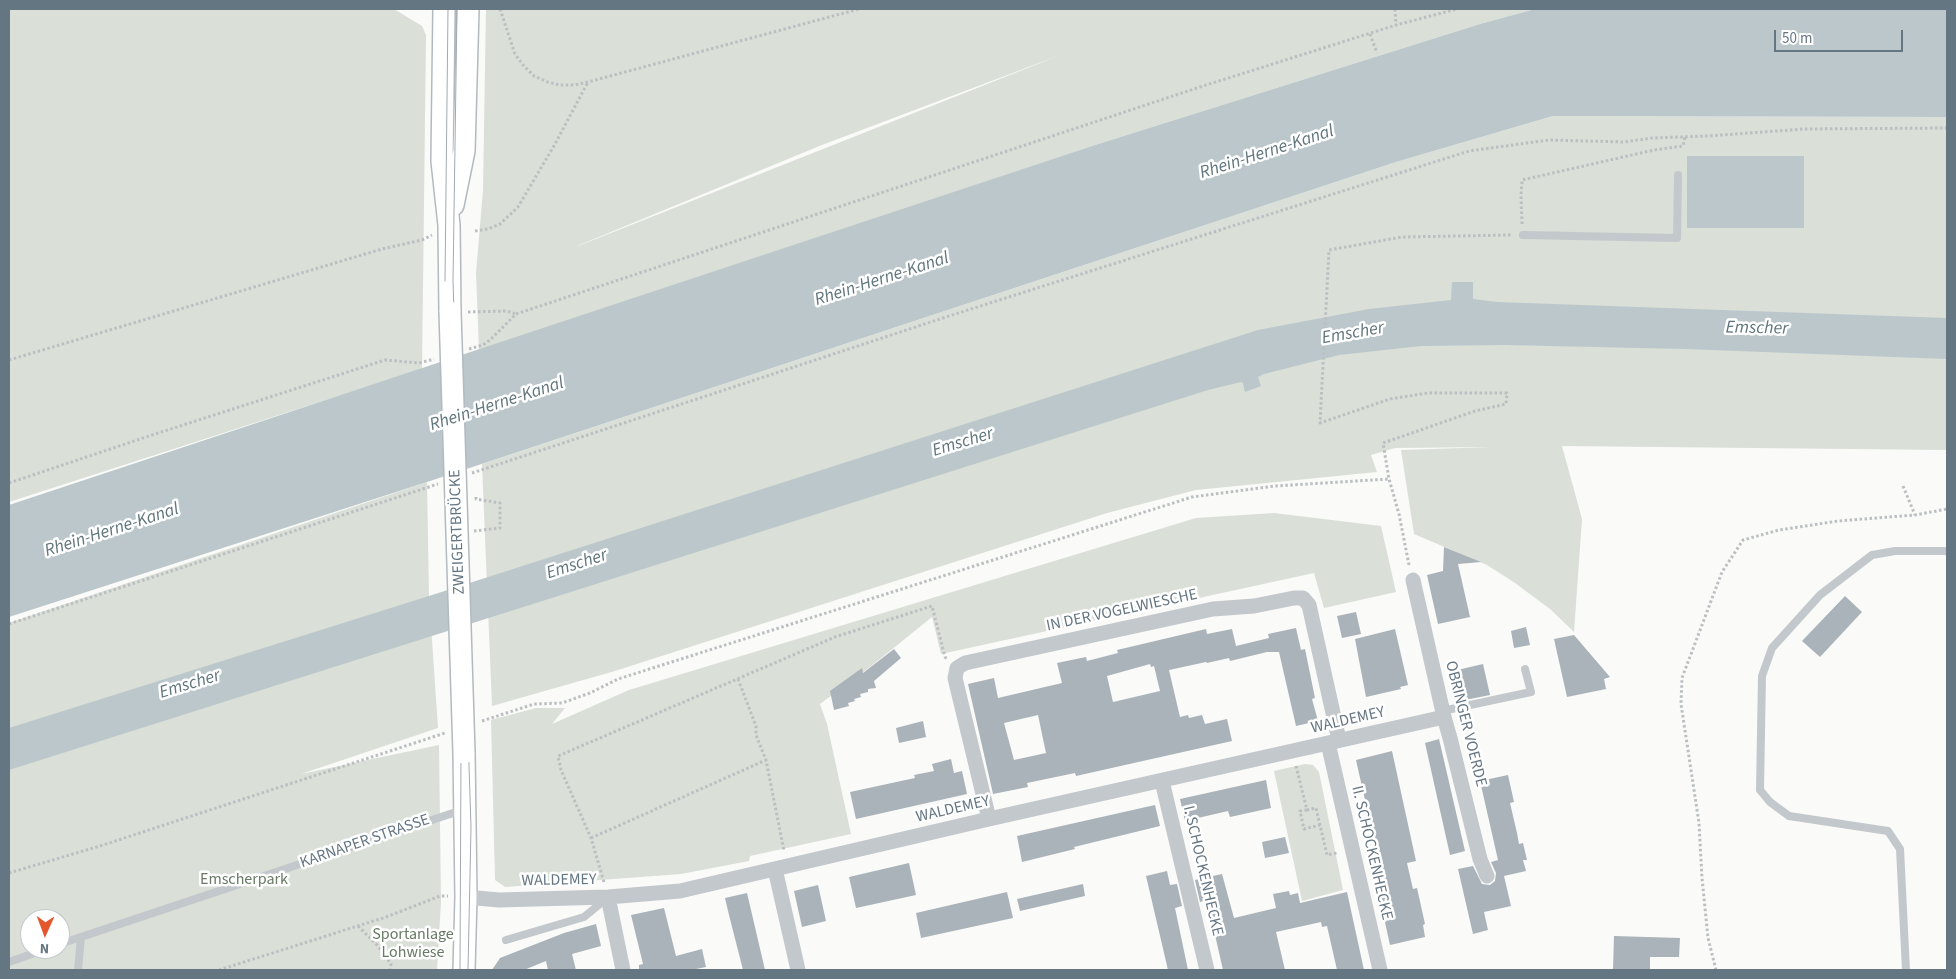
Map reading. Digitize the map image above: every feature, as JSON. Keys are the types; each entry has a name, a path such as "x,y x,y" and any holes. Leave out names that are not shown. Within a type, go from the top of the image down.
{"main road":[{"path":"444,9 442,161 449,225"},
{"path":"449,225 464,151 468,9"},
{"name":"ZWEIGERTBRÜCKE","path":"449,225 450,312 466,808"},
{"path":"464,970 466,808"}],"street":[{"name":"OBRINGER VOERDE","path":"1413,580 1443,714 1480,859 1487,876"},
{"name":"IN DER VOGELWIESCHE","path":"957,668 966,663 1213,609 1254,606 1303,598 1309,605 1334,741"},
{"path":"957,668 955,678 989,819"},
{"name":"WALDEMEY","path":"466,897 498,900 608,897 680,891 1162,781 1443,714"},
{"name":"II. SCHOCKENHECKE","path":"1334,741 1352,849 1380,970"},
{"name":"I. SCHOCKENHECKE","path":"1162,781 1207,970"},
{"path":"781,868 798,970"},
{"path":"608,897 623,970"}],"lane":[{"path":"1523,234 1677,238 1678,175"},
{"path":"1906,970 1900,849 1888,831 1789,816 1770,802 1760,790 1762,676 1772,648 1820,595 1872,555 1895,551 1947,551"},
{"path":"1443,714 1531,692 1525,669"},
{"name":"KARNAPER STRASSE","path":"70,941 466,808"},
{"path":"506,940 584,917 608,897"},
{"path":"78,970 81,937"}],"path":[{"path":"500,9 515,54 524,66 534,76 559,85 575,85 588,82 859,9"},
{"path":"1395,9 1396,25"},
{"path":"465,350 483,345 516,314 1209,84 1396,25 1457,9"},
{"path":"1370,34 1377,53"},
{"path":"475,231 488,230 500,224 518,208 556,144 588,82"},
{"path":"466,475 949,316 1469,151 1549,140 1624,142 1652,138 1804,129 1947,128"},
{"path":"1413,580 1399,514 1389,479 1383,443 1475,411 1506,404 1507,393 1428,393 1390,400 1320,424 1329,250 1402,238 1523,234 1520,196 1522,180 1654,150 1683,146 1685,137"},
{"path":"9,360 382,249 422,240 449,225"},
{"path":"478,312 507,311 516,314"},
{"path":"9,483 385,360 419,363 438,358"},
{"path":"475,472 475,481"},
{"path":"479,722 534,704 562,703 590,693 618,679 1192,497 1275,486 1389,479"},
{"path":"9,624 447,481"},
{"path":"1903,486 1915,515"},
{"path":"458,532 500,528 500,503 476,499 475,490"},
{"path":"1716,970 1708,938 1699,822 1681,704 1682,678 1722,572 1743,540 1778,530 1838,521 1915,515 1947,509"},
{"path":"608,897 591,838 561,770 558,756 835,637 932,606 945,657 957,668"},
{"path":"738,679 756,726 756,735 766,760 781,868"},
{"path":"9,873 100,846 452,731"},
{"path":"591,838 766,760"},
{"path":"1295,763 1307,810"},
{"path":"1320,825 1304,829 1300,812 1316,808 1320,825 1327,855 1352,849"},
{"path":"219,970 358,926 440,896 466,897"},
{"path":"358,926 377,944 391,964 390,970"}],"green space":[{"path":"9,9 394,9 422,26 426,35 422,369 9,502"},
{"path":"486,9 1535,9 1480,24 1095,145 479,350 476,273 483,190","holes":["1063,54 577,246 822,145"]},
{"path":"1553,116 1947,117 1947,450 1562,446 1582,519 1574,632 1550,609 1487,565 1414,534 1401,450 1492,447 1395,448 1371,455 1377,472 1196,490 1107,513 615,671 492,706 482,464 1396,162"},
{"path":"427,482 429,596 438,728 301,774 439,745 441,902 437,970 9,970 9,623"},
{"path":"1274,513 1381,526 1396,592 1324,608 1314,573 941,654 932,617 820,704 827,724 851,834 750,856 749,861 681,874 505,887 495,880 491,720 536,708 565,708 552,724 629,690 1196,518"},
{"path":"1305,764 1313,765 1319,772 1343,890 1302,901 1274,771"}],"water":[{"name":"Rhein-Herne-Kanal","path":"1535,9 1947,9 1947,117 1553,116 1396,162 427,482 9,617 9,505 1095,145 1480,24"},
{"path":"1687,156 1804,156 1804,228 1687,228"},
{"name":"Emscher","path":"1452,282 1473,282 1473,299 1497,302 1947,318 1947,359 1685,349 1505,345 1421,346 1339,355 1264,374 1258,377 1261,386 1245,392 1241,382 1208,390 9,770 9,728 429,596 1258,330 1369,309 1451,300"}],"building":[{"path":"1444,547 1481,562 1458,564 1470,617 1438,624 1427,575 1443,571"},
{"path":"1845,596 1862,612 1820,657 1802,641"},
{"path":"1356,612 1361,634 1342,638 1337,616"},
{"path":"1526,627 1530,645 1514,648 1511,631"},
{"path":"1296,628 1301,650 1305,649 1315,698 1312,699 1318,721 1296,726 1279,652 1267,652 1230,661 1229,658 1169,670 1180,717 1188,715 1189,718 1202,715 1205,724 1227,719 1232,741 1076,776 1075,773 1027,783 1028,787 993,794 968,684 994,678 998,698 1062,683 1057,663 1086,657 1087,661 1118,653 1117,650 1206,629 1207,634 1232,629 1236,646 1269,638 1268,634","holes":["1150,664 1151,667 1154,666 1160,691 1113,702 1107,676","1038,715 1046,753 1014,760 1004,723"]},
{"path":"1395,629 1408,685 1400,687 1401,689 1366,697 1355,639"},
{"path":"1574,635 1610,677 1604,679 1606,689 1567,697 1554,639"},
{"path":"894,649 901,658 874,681 876,688 868,689 868,692 860,694 861,697 848,703 849,706 834,710 830,691 862,668 863,673"},
{"path":"1483,664 1490,695 1455,702 1449,672"},
{"path":"923,721 926,737 899,743 896,728"},
{"path":"1439,739 1465,851 1450,855 1425,743"},
{"path":"1392,751 1416,861 1407,863 1413,889 1417,888 1425,924 1423,925 1425,937 1390,945 1377,886 1384,884 1356,760"},
{"path":"951,759 954,773 962,771 967,794 856,819 850,792 915,778 914,775 934,771 932,764"},
{"path":"1508,775 1514,802 1510,803 1519,844 1523,843 1527,860 1523,860 1526,871 1504,876 1511,906 1484,912 1488,930 1473,934 1458,869 1473,866 1482,884 1490,885 1495,881 1496,873 1491,862 1498,860 1480,781"},
{"path":"1266,780 1271,808 1230,817 1228,811 1185,821 1180,799"},
{"path":"1155,805 1160,826 1022,862 1017,836"},
{"path":"1285,837 1289,853 1265,858 1262,842"},
{"path":"909,863 916,895 856,908 849,877"},
{"path":"1167,871 1170,885 1177,884 1182,906 1175,908 1188,970 1168,970 1146,876"},
{"path":"1222,874 1234,918 1276,908 1273,894 1289,891 1290,895 1298,893 1300,903 1347,892 1364,970 1337,970 1327,926 1322,927 1321,922 1276,932 1285,970 1223,970 1207,900 1200,902 1195,880"},
{"path":"1083,884 1085,896 1020,911 1017,899"},
{"path":"818,885 826,921 802,927 794,891"},
{"path":"1007,892 1013,918 921,938 916,913"},
{"path":"747,893 765,970 743,970 725,898"},
{"path":"664,908 676,956 702,949 706,967 691,970 639,970 639,965 643,964 631,915"},
{"path":"596,924 601,946 572,954 576,970 548,970 546,961 524,970 492,970 500,958 564,933"},
{"path":"1614,936 1680,938 1679,957 1650,957 1650,970 1613,970"}],"tram line":[{"path":"445,281 448,9"},
{"path":"457,9 453,281 471,827 468,970"},
{"path":"447,319 461,754 460,970"}],"park label":[{"name":"Emscherpark","path":"244,880"},
{"name":"Sportanlage Lohwiese","path":"413,944"}]}
